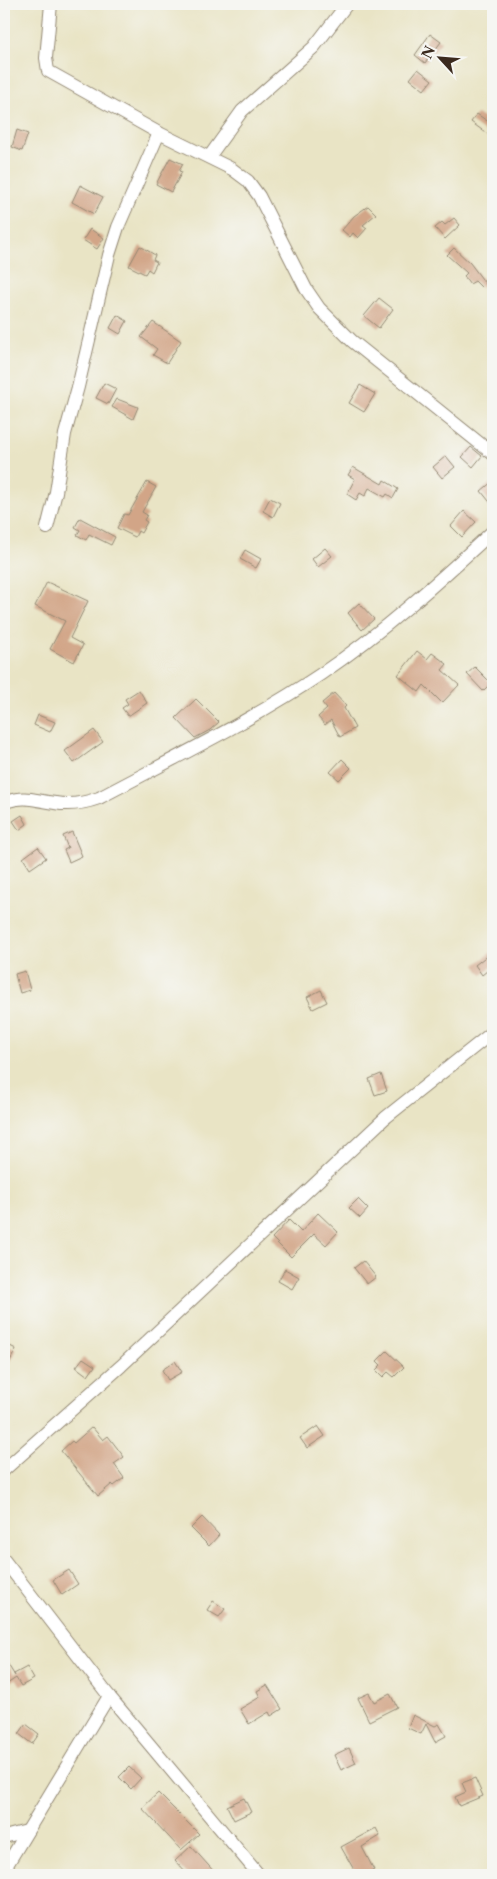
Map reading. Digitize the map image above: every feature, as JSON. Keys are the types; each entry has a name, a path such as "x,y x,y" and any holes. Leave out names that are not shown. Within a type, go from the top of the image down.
{"street":[{"path":"51,4 46,58 48,71 159,133 232,169 248,181 259,196 306,289 319,308 352,341 461,429 492,451"},
{"path":"209,157 242,112 314,48 347,4"},
{"path":"48,528 65,434 109,255 118,228 159,133"},
{"path":"4,802 21,798 68,804 83,803 99,798 268,708 322,673 376,632 430,589 493,531"},
{"path":"4,1470 121,1366 385,1118 493,1032"},
{"path":"4,1560 109,1696 259,1875"},
{"path":"4,1870 109,1696"},
{"path":"4,1837 27,1831"}],"building":[{"path":"430,34 441,42 425,63 415,55"},
{"path":"418,69 432,80 424,90 410,79"},
{"path":"477,114 493,125 493,138 471,122"},
{"path":"17,130 28,134 22,151 12,147"},
{"path":"170,158 183,164 179,171 182,172 171,192 156,184"},
{"path":"80,185 103,197 94,214 72,202"},
{"path":"368,206 376,214 363,225 367,228 358,238 353,233 350,237 342,230 354,216"},
{"path":"454,218 460,225 445,239 435,228 442,222 445,225"},
{"path":"90,229 104,238 97,249 83,240"},
{"path":"140,246 155,255 153,260 157,262 152,272 148,269 145,274 129,266"},
{"path":"454,248 470,263 485,283 481,287 475,281 470,284 464,276 467,273 447,255"},
{"path":"379,298 393,309 379,328 364,316"},
{"path":"117,315 127,321 120,334 110,328"},
{"path":"153,322 181,341 167,363 153,355 157,349 141,337"},
{"path":"104,383 116,389 108,404 96,398"},
{"path":"360,385 375,394 364,412 349,403"},
{"path":"117,399 138,407 133,419 112,407"},
{"path":"471,447 482,456 473,467 462,457"},
{"path":"446,456 455,467 442,478 433,467"},
{"path":"353,467 382,484 384,480 398,489 393,498 387,494 385,497 369,488 365,496 360,493 356,500 347,494 355,479 348,475"},
{"path":"493,481 493,506 481,491"},
{"path":"147,482 156,487 142,512 147,515 144,520 147,522 141,533 138,531 135,537 117,528 124,514 128,515"},
{"path":"270,498 280,503 273,517 263,511"},
{"path":"464,511 476,522 462,537 451,526"},
{"path":"80,518 115,537 111,545 89,534 86,540 77,535 80,530 75,527"},
{"path":"325,548 332,556 318,567 312,559"},
{"path":"245,550 261,559 256,568 240,559"},
{"path":"47,582 88,601 70,638 83,645 74,662 50,649 65,621 35,606"},
{"path":"359,603 374,619 362,630 348,613"},
{"path":"417,651 427,659 432,653 447,664 442,670 459,685 442,703 424,685 419,692 398,675"},
{"path":"475,667 491,683 483,691 467,674"},
{"path":"139,690 147,703 128,716 122,708 128,704 125,699"},
{"path":"334,693 346,706 344,708 355,728 340,737 331,720 325,725 318,717 327,709 322,703"},
{"path":"196,699 219,722 210,730 195,738 176,718"},
{"path":"38,715 55,722 50,732 34,725"},
{"path":"94,730 103,742 74,763 65,751"},
{"path":"342,759 351,768 339,780 330,772"},
{"path":"22,815 27,824 19,830 13,821"},
{"path":"72,832 82,856 69,862 64,850 68,848 63,836"},
{"path":"38,847 46,858 30,869 23,858"},
{"path":"493,951 493,966 482,975 475,965"},
{"path":"25,971 30,990 20,993 15,974"},
{"path":"321,990 327,1002 313,1009 307,997"},
{"path":"381,1074 387,1091 375,1095 369,1079"},
{"path":"358,1199 368,1209 360,1218 349,1208"},
{"path":"318,1213 338,1232 326,1245 314,1234 291,1257 272,1238 289,1220 301,1232"},
{"path":"363,1261 376,1277 367,1284 354,1268"},
{"path":"285,1269 299,1277 292,1289 278,1281"},
{"path":"4,1343 16,1349 4,1373"},
{"path":"387,1351 404,1367 394,1377 388,1372 383,1377 376,1370 381,1365 377,1361"},
{"path":"83,1358 95,1366 88,1376 76,1367"},
{"path":"175,1361 182,1372 168,1380 162,1370"},
{"path":"318,1426 325,1436 307,1448 300,1438"},
{"path":"92,1427 103,1440 108,1436 124,1457 114,1464 124,1478 114,1486 112,1484 98,1496 61,1451 72,1441 74,1443"},
{"path":"202,1517 219,1535 209,1546 191,1528"},
{"path":"69,1570 78,1584 62,1595 53,1580"},
{"path":"213,1601 225,1609 219,1617 207,1610"},
{"path":"4,1658 15,1676 14,1674 27,1667 34,1679 21,1686 16,1678 4,1686"},
{"path":"267,1685 282,1709 271,1716 269,1712 249,1724 240,1709 260,1697 257,1691"},
{"path":"369,1693 374,1702 390,1694 397,1707 369,1721 358,1698"},
{"path":"413,1715 435,1726 439,1724 446,1736 435,1742 426,1724 421,1734 408,1728"},
{"path":"26,1724 39,1734 32,1744 19,1734"},
{"path":"349,1748 356,1763 341,1770 334,1755"},
{"path":"129,1767 141,1778 131,1789 119,1777"},
{"path":"475,1778 483,1796 459,1806 455,1797 466,1792 462,1783"},
{"path":"158,1793 199,1834 181,1850 142,1808"},
{"path":"244,1798 251,1812 234,1820 227,1806"},
{"path":"376,1828 380,1836 362,1847 374,1870 365,1875 357,1875 341,1847"},
{"path":"191,1846 217,1875 188,1875 175,1861"}]}
